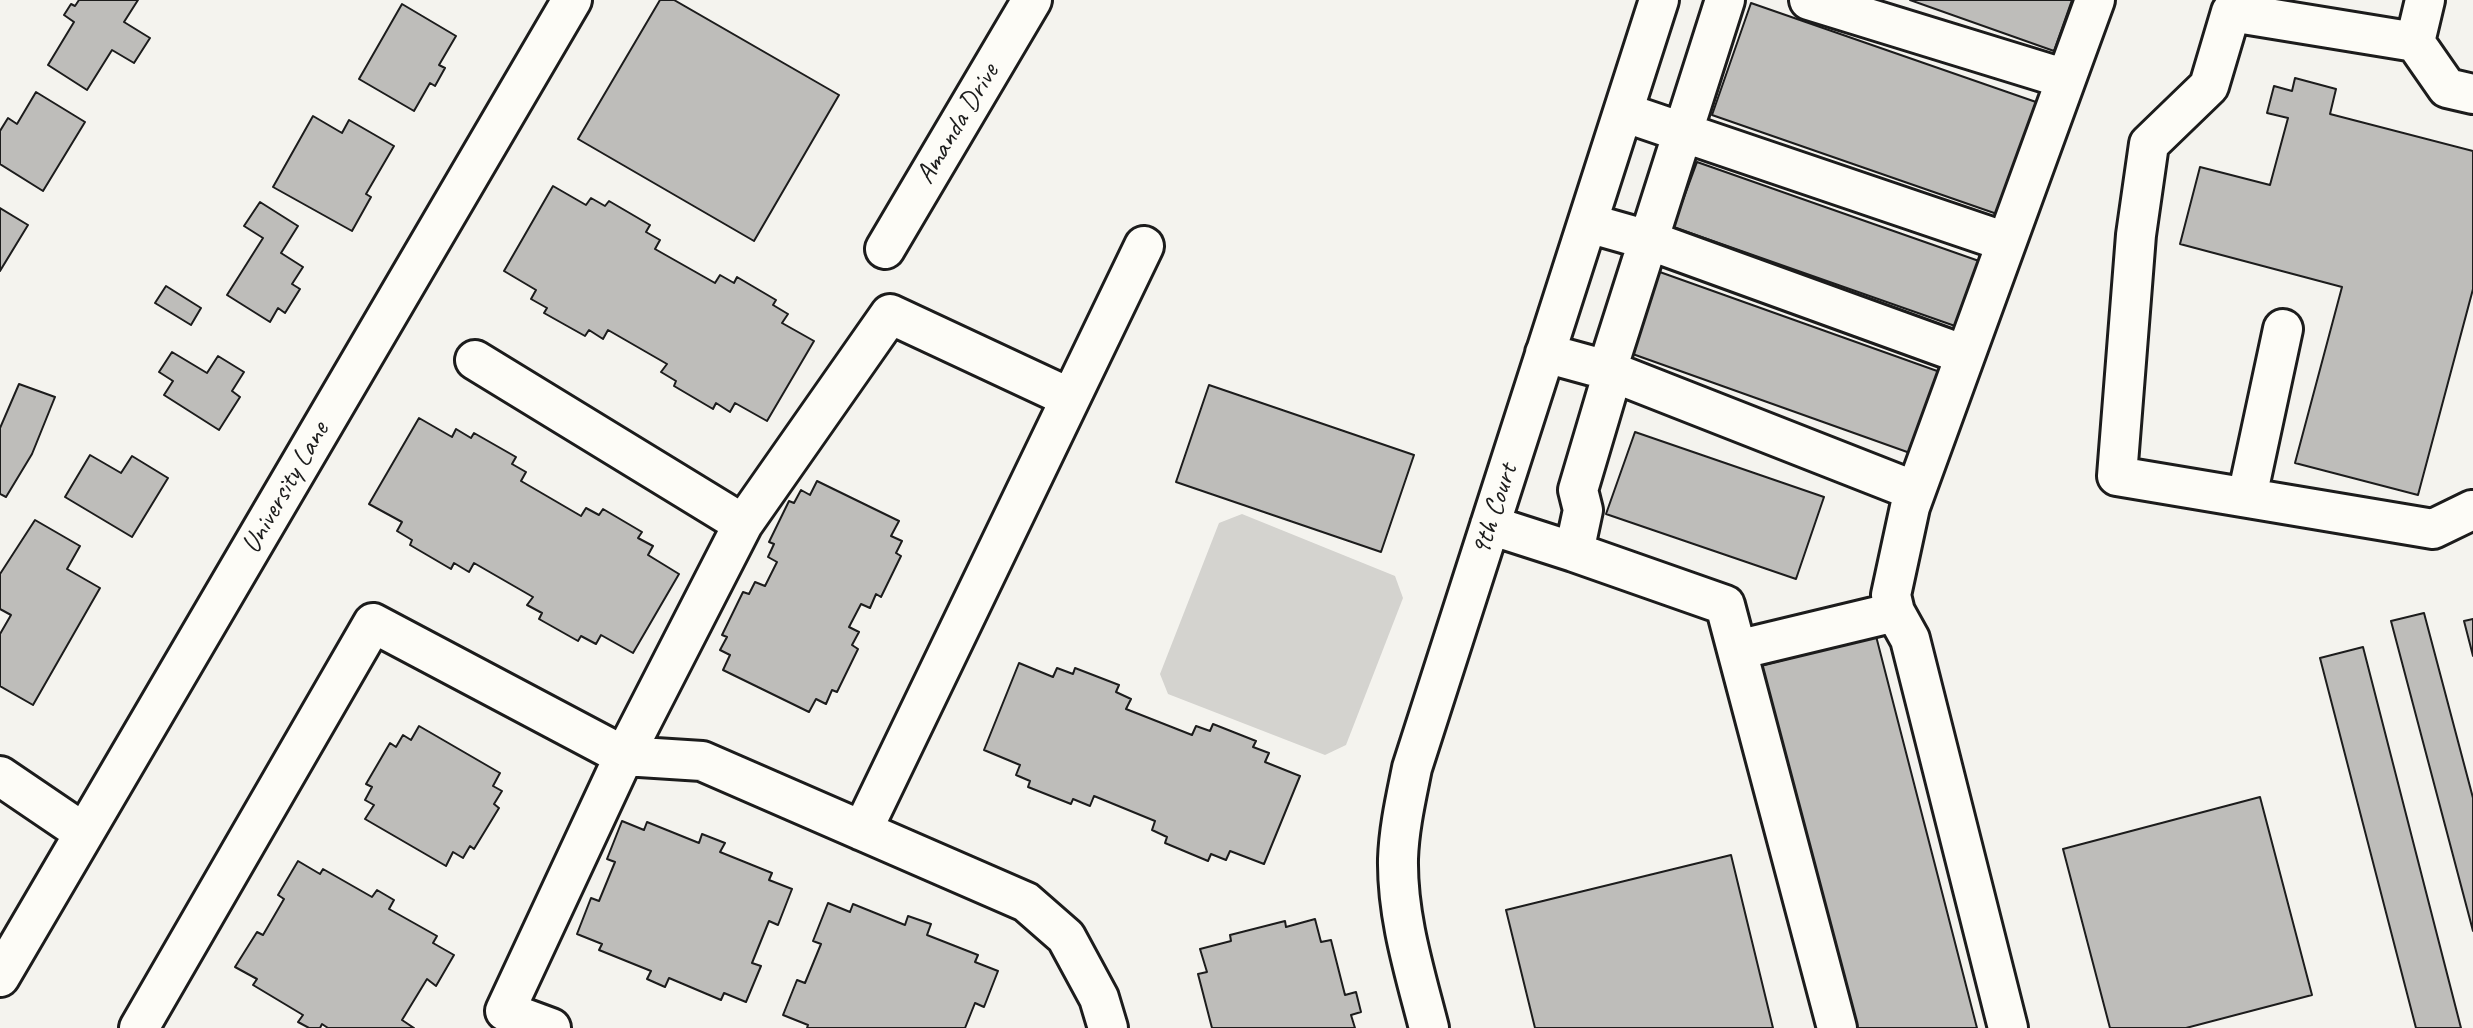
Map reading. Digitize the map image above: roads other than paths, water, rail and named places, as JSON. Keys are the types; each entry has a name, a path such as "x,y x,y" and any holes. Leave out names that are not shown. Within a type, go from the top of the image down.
{"street":[{"name":"University Lane","path":"0,977 572,0"},
{"name":"Amanda Drive","path":"885,249 1032,0"},
{"name":"9th Court","path":"1429,1028 1408,947 1400,903 1398,859 1412,768 1659,0"},
{"path":"1574,552 1583,510 1578,490 1610,371 1648,240 1725,0"},
{"path":"1809,0 2066,79"},
{"path":"2008,1028 1910,639 1895,612 1891,594 1915,491 2095,0"},
{"path":"2415,42 2425,0"},
{"path":"2473,94 2447,88 2415,42 2231,12 2209,86 2150,144 2136,235 2117,476 2432,529 2473,509"},
{"path":"1623,112 1683,130 2006,242"},
{"path":"1588,223 1648,240 1965,355"},
{"path":"862,831 1144,246"},
{"path":"551,1028 505,1011 624,756 743,524 890,314 1070,398"},
{"path":"2247,497 2283,329"},
{"path":"1545,353 1610,371 1915,491"},
{"path":"475,360 743,524"},
{"path":"1490,525 1725,605 1837,1028"},
{"path":"1737,650 1895,612"},
{"path":"139,1028 373,624 624,756 702,761 1026,902 1066,937 1099,998 1108,1028"},
{"path":"0,776 84,833"}]}
